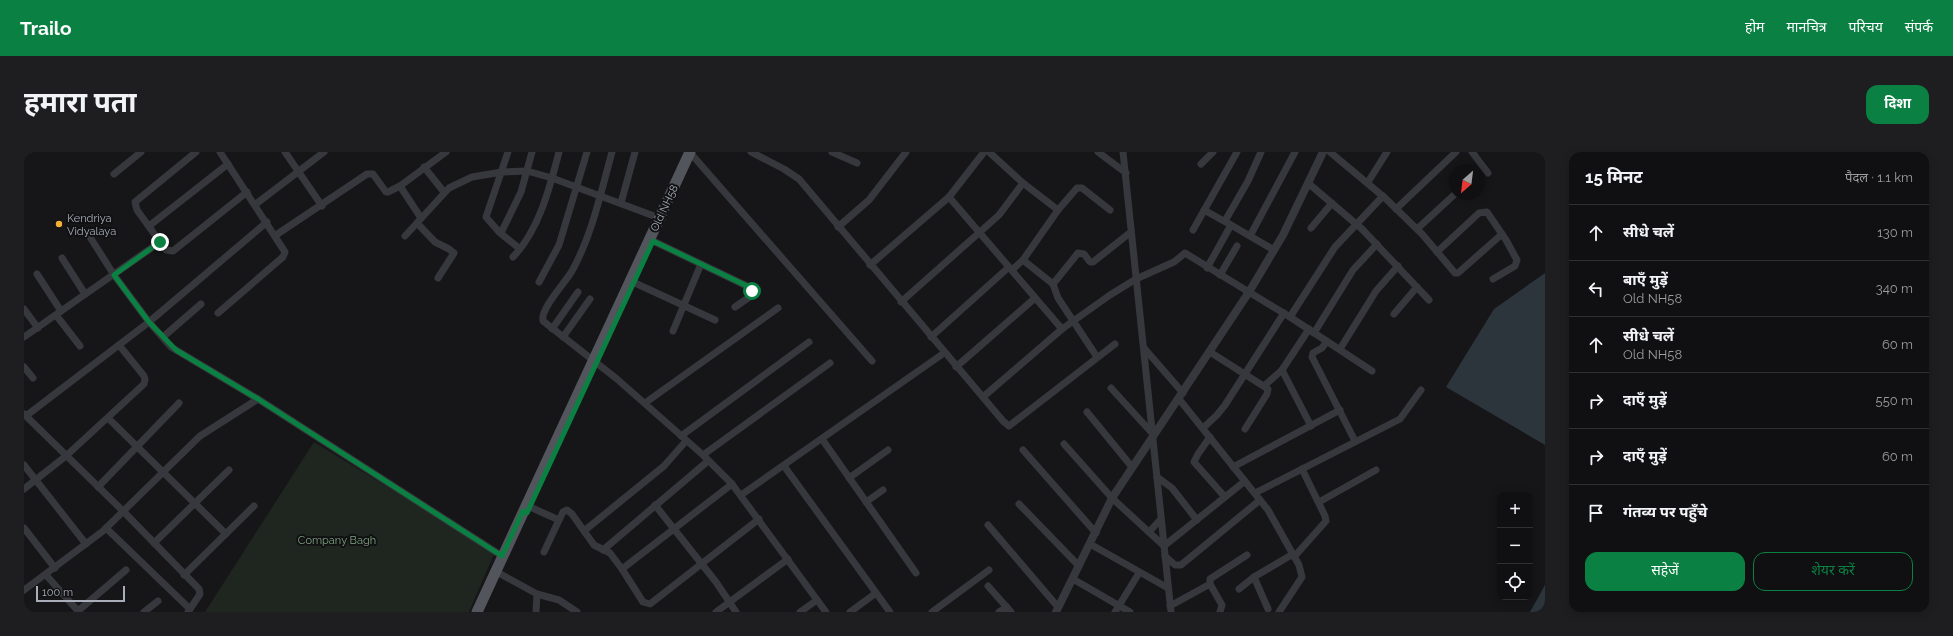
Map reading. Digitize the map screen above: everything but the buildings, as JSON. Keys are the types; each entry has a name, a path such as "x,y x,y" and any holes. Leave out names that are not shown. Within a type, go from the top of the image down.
{"main road":[{"name":"Old NH58","path":"477,612 596,361 692,153"},
{"name":"Old NH58","path":"596,361 635,283 662,219"},
{"name":"Old NH58","path":"482,612 502,556 526,510"}],"street":[{"path":"114,174 141,152"},
{"path":"196,152 135,202 137,210 166,250 173,251 247,192"},
{"path":"218,312 285,254 285,249 220,152"},
{"path":"285,152 322,206"},
{"path":"256,204 324,152"},
{"path":"276,235 370,173 375,176 386,192 400,186 446,152"},
{"path":"508,152 486,217 520,250"},
{"path":"501,233 518,198 532,152"},
{"path":"513,257 520,250 535,223 560,152"},
{"path":"540,282 559,245 587,152"},
{"path":"612,152 585,243 578,260 543,315 543,321 596,361 645,403 732,484 826,612"},
{"path":"621,203 635,152"},
{"path":"751,152 784,169 799,179 901,302 1003,421 1012,425 1115,344"},
{"path":"832,152 857,163"},
{"path":"838,227 869,200 906,152"},
{"path":"870,265 949,197 984,152"},
{"path":"989,152 1023,183 1058,210"},
{"path":"1098,152 1126,173"},
{"path":"1123,152 1171,609 1210,584"},
{"path":"1201,164 1213,152"},
{"path":"1194,230 1237,152"},
{"path":"1208,268 1261,152"},
{"path":"1250,236 1296,152"},
{"path":"988,525 1057,609 1096,533 1112,498 1249,292 1298,206 1323,152"},
{"path":"1330,152 1383,196 1417,229 1455,273 1458,273 1502,234"},
{"path":"1368,182 1387,152"},
{"path":"1396,209 1456,152"},
{"path":"1472,152 1488,173"},
{"path":"692,153 872,361"},
{"path":"148,226 228,164"},
{"path":"424,168 444,192"},
{"path":"405,236 444,192 472,177 502,172 527,171 552,178 662,219"},
{"path":"901,302 980,234 999,215 1023,183"},
{"path":"1308,183 1356,223 1429,300"},
{"path":"400,186 419,220 435,242 454,253 438,278"},
{"path":"931,337 1011,268 1024,260 1058,210 1075,189 1079,187 1110,210"},
{"path":"1203,428 1217,415 1328,255 1356,223 1383,196"},
{"path":"949,197 1062,328"},
{"path":"1417,229 1449,200"},
{"path":"1312,228 1332,203"},
{"path":"1204,210 1274,250"},
{"path":"1437,252 1482,212 1489,213 1513,251 1517,262 1515,266 1493,279"},
{"path":"106,528 189,610 200,592 124,512 25,415 119,346 267,222"},
{"path":"1053,284 1078,254 1084,254 1091,263 1095,262 1131,232"},
{"path":"90,236 114,275 149,322 162,338 176,350 258,399 502,556"},
{"path":"653,241 751,289 752,291 750,296 735,307"},
{"path":"24,337 160,242"},
{"path":"1265,385 1282,370 1312,331 1353,270 1377,244"},
{"path":"1220,275 1237,246"},
{"path":"983,397 1062,328 1110,294 1136,279 1174,262 1185,253 1287,315 1372,371"},
{"path":"62,258 85,294"},
{"path":"1024,260 1053,284 1058,298 1098,357"},
{"path":"672,331 702,264"},
{"path":"1340,349 1376,291 1398,266"},
{"path":"37,274 58,313 80,346"},
{"path":"635,283 715,320"},
{"path":"1394,314 1417,288"},
{"path":"552,328 578,292"},
{"path":"956,367 1035,298"},
{"path":"563,337 590,299"},
{"path":"162,338 202,304"},
{"path":"645,403 778,308"},
{"path":"24,309 38,328"},
{"path":"1327,341 1322,348 1313,353 1312,357 1355,441"},
{"path":"584,532 664,466 683,438 809,342"},
{"path":"24,489 66,456 145,382 144,376 119,346"},
{"path":"1143,347 1181,396 1203,428 1255,493 1294,556 1302,575 1280,612"},
{"path":"1210,352 1265,385 1268,391 1245,429"},
{"path":"741,495 944,353"},
{"path":"603,550 655,505 705,458 830,363"},
{"path":"24,367 33,378"},
{"path":"1282,370 1311,426"},
{"path":"1111,388 1153,435"},
{"path":"1255,493 1400,419 1421,390"},
{"path":"24,590 46,575 106,528 200,436 258,399"},
{"path":"98,486 179,403"},
{"path":"1233,467 1340,410"},
{"path":"1087,412 1132,467"},
{"path":"108,418 226,534"},
{"path":"1210,437 1194,462 1225,497"},
{"path":"822,439 916,573"},
{"path":"1064,444 1112,498 1164,546"},
{"path":"849,478 888,450"},
{"path":"1023,450 1096,533"},
{"path":"24,465 86,544"},
{"path":"784,466 890,612"},
{"path":"1239,589 1254,577 1294,556 1326,521 1302,469"},
{"path":"154,543 228,470"},
{"path":"1318,502 1376,470"},
{"path":"1157,478 1172,488 1197,520"},
{"path":"1164,546 1245,481"},
{"path":"622,569 732,484"},
{"path":"866,502 883,490"},
{"path":"1165,556 1176,565 1180,565 1260,500"},
{"path":"1019,504 1079,566"},
{"path":"655,505 702,564 736,612"},
{"path":"184,575 254,506"},
{"path":"526,510 559,520"},
{"path":"544,552 563,512 567,510 572,514 594,545 612,556 643,602 647,604 652,603 759,519"},
{"path":"1149,532 1161,519"},
{"path":"24,528 55,568"},
{"path":"1090,544 1168,588"},
{"path":"1220,612 1222,605 1210,584 1210,579 1247,555"},
{"path":"716,612 788,559"},
{"path":"46,575 79,611 126,570"},
{"path":"932,612 989,570"},
{"path":"497,572 537,594 558,600 576,612"},
{"path":"1117,609 1139,572"},
{"path":"1254,577 1268,609"},
{"path":"1073,579 1117,609 1130,612"},
{"path":"988,586 1009,609 999,612"},
{"path":"850,612 876,593"},
{"path":"536,612 537,594"},
{"path":"800,612 817,600"},
{"path":"144,612 158,601"}],"green space":[{"name":"Company Bagh","path":"314,442 495,552 469,612 205,612"}],"shaded area":[{"path":"1545,273 1545,445 1446,387 1494,309"},
{"path":"1545,585 1545,612 1530,612"}],"place":[{"name":"Kendriya Vidyalaya","path":"59,224"}],"route":[{"path":"160,242 114,275 149,322 171,347 258,399 502,556 523,511 527,513 635,283 653,241 749,287 752,291"}]}
